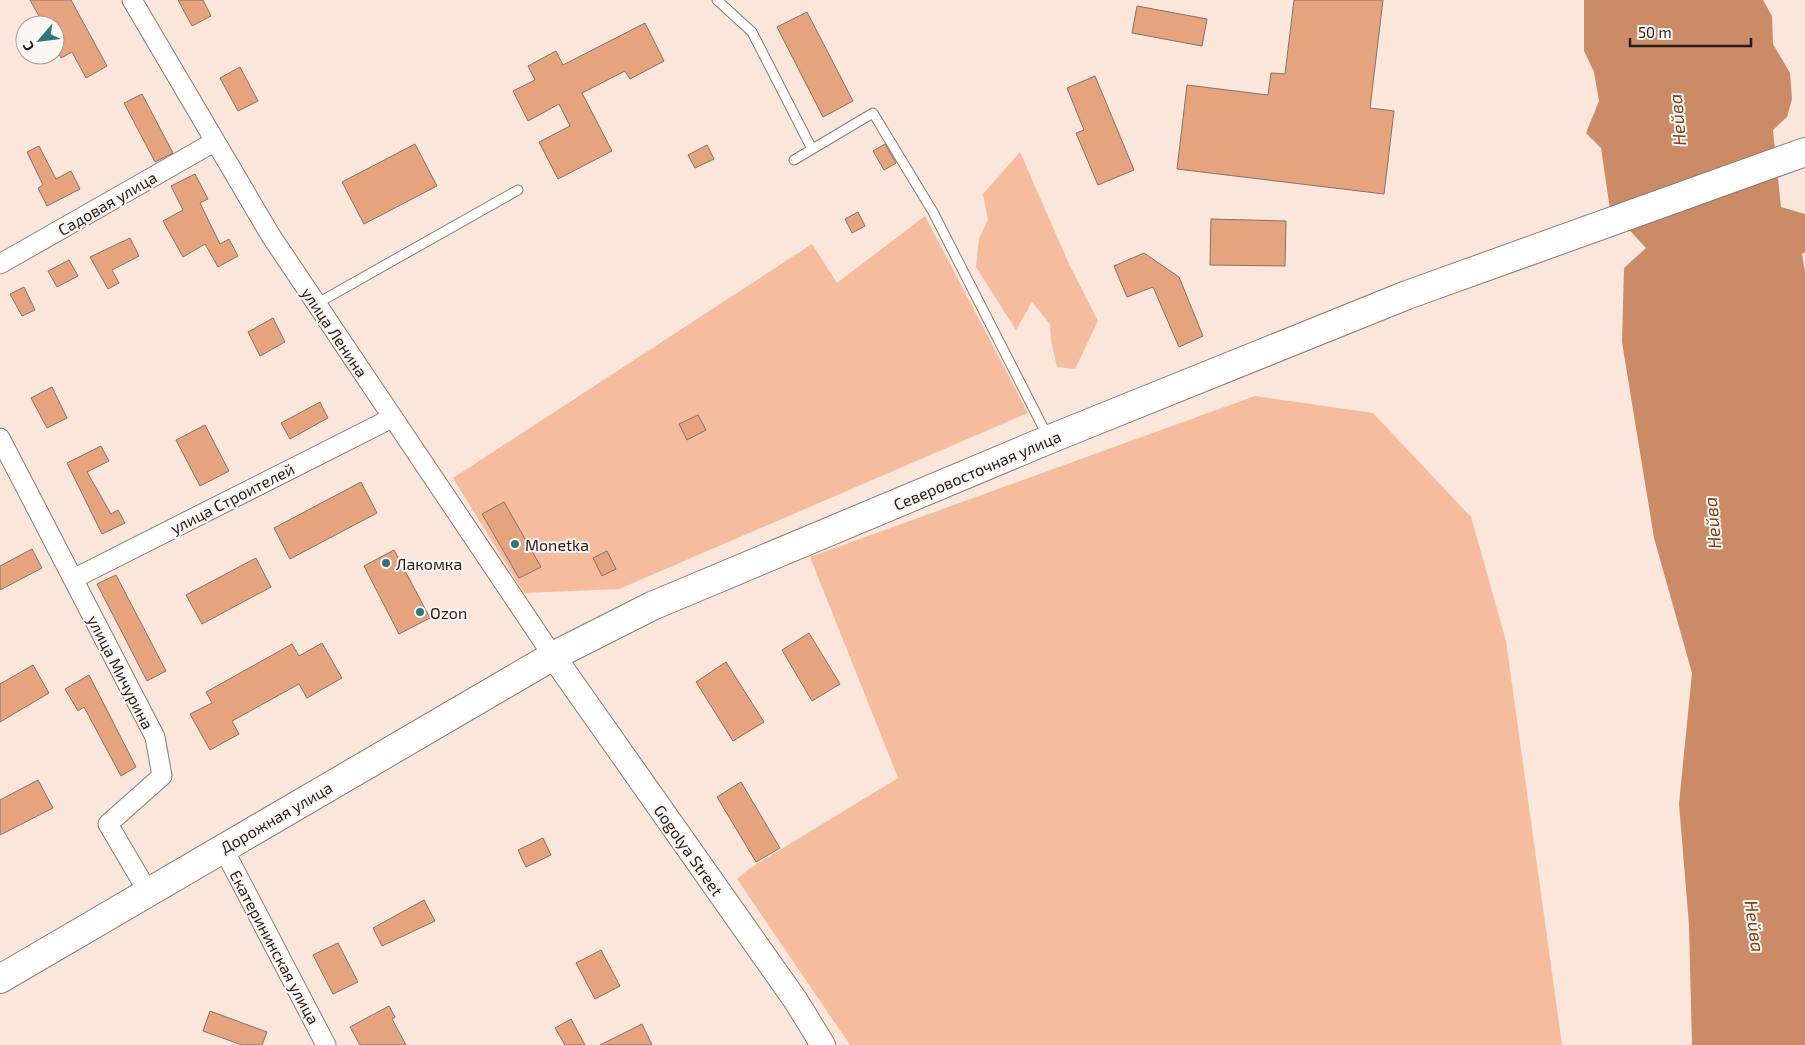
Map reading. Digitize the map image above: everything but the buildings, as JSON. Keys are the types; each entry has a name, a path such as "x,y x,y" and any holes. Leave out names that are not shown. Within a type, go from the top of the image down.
{"main road":[{"name":"Северовосточная улица","path":"553,656 652,606 1050,439 1407,295 1805,152"},
{"name":"Дорожная улица","path":"0,979 553,656"}],"street":[{"name":"улица Ленина","path":"132,0 271,236 553,656"},
{"name":"Садовая улица","path":"0,264 214,142"},
{"name":"улица Строителей","path":"73,579 392,418"},
{"name":"улица Мичурина","path":"0,438 155,737 162,776 108,824 148,892"},
{"name":"Gogolya Street","path":"553,656 790,993 823,1045"},
{"name":"Екатерининская улица","path":"223,848 326,1045"}],"lane":[{"path":"717,0 752,32 812,149"},
{"path":"794,160 874,113 932,212 1050,439"},
{"path":"316,304 518,190"}],"shaded area":[{"path":"1020,152 1069,264 1098,321 1075,369 1057,367 1051,341 1050,324 1032,302 1016,330 976,267 979,238 988,220 983,194"},
{"path":"925,216 1028,413 619,589 524,593 453,478 812,244 837,283"},
{"path":"1255,396 1373,413 1471,517 1506,641 1562,1045 850,1045 737,879 750,868 898,778 810,557"}],"water":[{"name":"Нейва","path":"1584,0 1763,0 1772,16 1773,44 1790,73 1792,99 1787,117 1773,130 1781,207 1805,214 1805,252 1802,254 1805,272 1805,1045 1692,1045 1689,925 1679,804 1692,673 1654,538 1622,342 1624,268 1646,248 1610,209 1601,148 1586,133 1599,101 1594,72 1584,51"}],"place":[{"name":"Monetka","path":"515,544"},
{"name":"Лакомка","path":"386,563"},
{"name":"Ozon","path":"420,612"}]}
